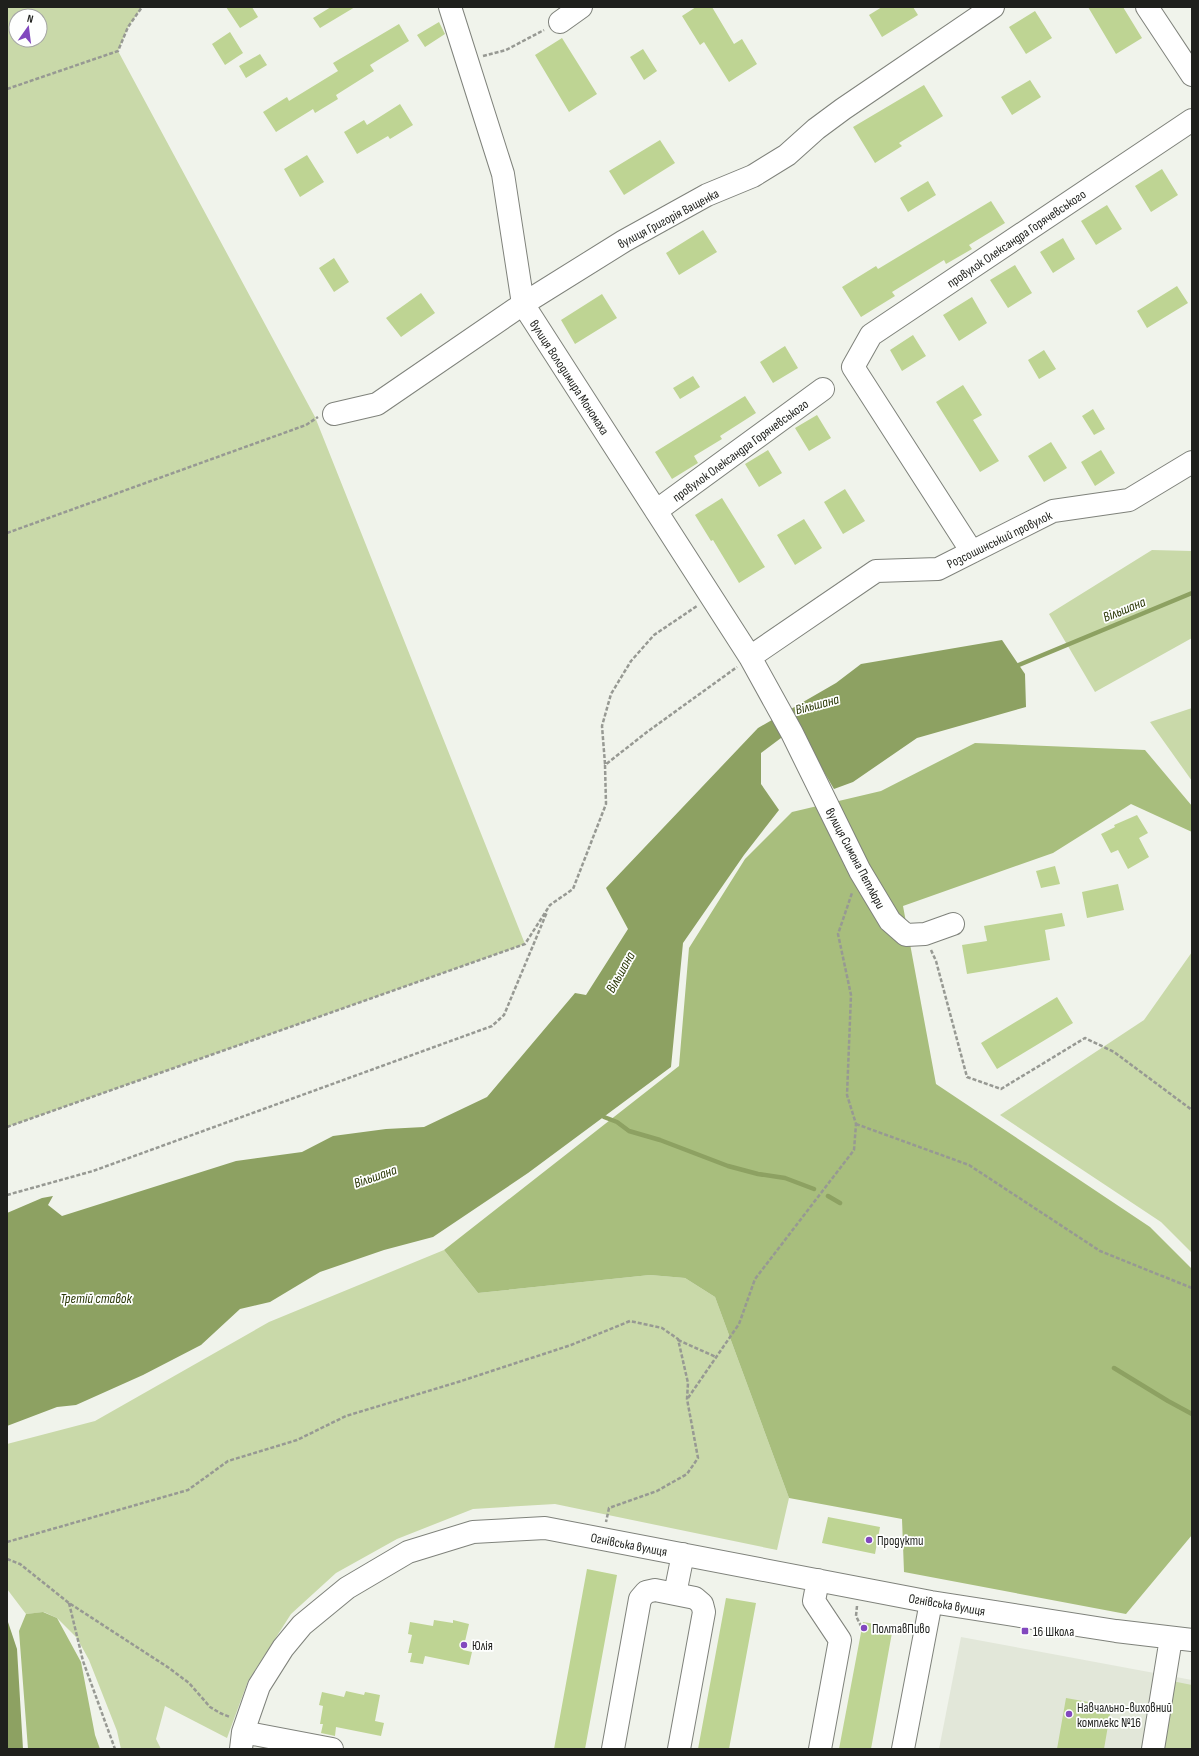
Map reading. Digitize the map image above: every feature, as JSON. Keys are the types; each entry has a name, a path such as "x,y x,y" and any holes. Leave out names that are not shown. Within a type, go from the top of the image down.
{"street":[{"name":"вулиця Володимира Мономаха","path":"450,7 503,174 523,304 750,657 780,709"},
{"path":"560,22 580,7"},
{"name":"вулиця Григорія Ващенка","path":"325,416 376,404 523,304 624,241 707,195 754,176 787,155 816,129 838,113 993,7"},
{"path":"1147,7 1192,75"},
{"name":"провулок Олександра Горячевського","path":"972,552 853,367 871,335 1192,120"},
{"name":"провулок Олександра Горячевського","path":"656,511 823,389"},
{"name":"Розсошинський провулок","path":"750,657 876,571 938,569 1053,511 1129,500 1192,462"},
{"name":"вулиця Симона Петлюри","path":"780,709 860,871 890,921 906,934 925,934 953,924"},
{"name":"Огнівська вулиця","path":"239,1733 259,1686 283,1648 302,1626 347,1588 408,1552 473,1532 545,1528 930,1602 1116,1631 1182,1639"},
{"path":"675,1594 683,1554"},
{"path":"818,1580 814,1601 840,1640 820,1749"},
{"path":"613,1749 640,1599 646,1592 655,1590 695,1598 702,1604 704,1612 679,1749"},
{"path":"903,1749 930,1602"},
{"name":"Огнівська вулиця","path":"1116,1631 1173,1633 1192,1629"},
{"path":"1153,1749 1182,1639"},
{"path":"239,1733 332,1749"}],"path":[{"path":"7,89 118,51 128,27 142,7"},
{"path":"467,60 506,50 560,22"},
{"path":"7,534 306,425 325,416"},
{"path":"7,1127 525,944 550,905 573,889 606,804 602,726 611,694 631,661 654,636 711,596"},
{"path":"605,765 647,732 750,657"},
{"path":"687,1399 738,1324 755,1279 854,1150 856,1124 847,1095 851,995 838,934 860,871"},
{"path":"7,1195 93,1171 492,1026 504,1015 550,905"},
{"path":"925,934 936,961 967,1077 1002,1089 1086,1038 1114,1052 1192,1110"},
{"path":"856,1124 969,1165 1100,1251 1192,1288"},
{"path":"7,1542 188,1490 228,1461 297,1440 346,1416 458,1382 571,1345 630,1321 662,1328 678,1340 716,1357"},
{"path":"612,1525 605,1524 609,1508 657,1491 687,1474 698,1458 687,1399 688,1383 678,1340"},
{"path":"7,1560 20,1564 69,1603 190,1683 210,1707 220,1713 239,1733"},
{"path":"69,1603 83,1662 111,1734 115,1749"},
{"path":"858,1604 856,1616 862,1628"}],"shaded area":[{"path":"7,7 142,7 128,27 118,51 315,417 525,944 7,1127"},
{"path":"1152,550 1192,551 1192,638 1095,692 1049,614"},
{"path":"1192,708 1192,781 1150,722"},
{"path":"975,743 1145,750 1192,806 1192,832 1131,804 1053,853 903,906 936,1084 1150,1227 1192,1269 1192,1535 1126,1614 904,1572 902,1519 789,1498 715,1297 685,1278 650,1275 478,1293 444,1250 679,1066 689,948 745,859 792,812 881,791"},
{"path":"1192,952 1192,1253 1161,1222 1000,1115 1144,1020"},
{"path":"444,1250 478,1293 650,1275 685,1278 715,1297 789,1498 777,1550 555,1504 473,1509 397,1539 336,1573 291,1614 248,1681 227,1738 165,1706 156,1739 161,1749 121,1749 117,1731 89,1660 77,1638 57,1618 44,1612 26,1614 7,1589 7,1444 95,1421 269,1322"},
{"path":"43,1612 57,1618 81,1662 95,1735 100,1749 28,1749 19,1631 26,1614"},
{"name":"Навчально-виховний комплекс №16","path":"961,1637 1192,1680 1192,1749 939,1749"},
{"path":"1172,1681 1192,1685 1192,1749 1160,1749"}],"water":[{"name":"Третій ставок","path":"1002,640 1025,674 1026,707 917,738 853,782 834,789 797,726 761,753 761,784 779,810 744,855 683,943 671,1067 528,1173 433,1237 384,1250 320,1272 270,1302 240,1309 201,1345 143,1375 76,1405 57,1407 7,1426 7,1213 42,1198 53,1196 48,1205 62,1216 236,1161 302,1152 333,1136 386,1129 424,1127 487,1097 575,993 586,995 628,929 606,888 758,728 836,683 861,664"},
{"path":"7,1619 17,1649 23,1749 7,1749"}],"building":[{"path":"226,7 252,7 258,17 240,28"},
{"path":"331,7 355,7 320,28 313,18"},
{"path":"696,7 712,7 734,44 742,39 757,64 729,82 704,42 700,45 682,16"},
{"path":"882,7 913,7 918,15 882,37 869,15"},
{"path":"1088,7 1123,7 1142,38 1116,54"},
{"path":"1035,11 1052,38 1026,54 1009,27"},
{"path":"439,22 445,34 425,47 417,35"},
{"path":"399,24 409,41 370,65 374,71 336,95 338,99 315,113 313,109 276,132 263,112 287,97 289,101 338,71 333,63"},
{"path":"230,32 243,53 225,65 212,44"},
{"path":"562,38 597,94 569,112 535,55"},
{"path":"643,49 657,71 644,80 630,57"},
{"path":"260,54 267,65 246,78 239,66"},
{"path":"1030,80 1041,97 1012,115 1001,97"},
{"path":"924,85 943,116 899,143 902,146 875,163 853,127"},
{"path":"400,104 413,125 390,139 388,136 357,154 344,132 364,120 367,125"},
{"path":"660,140 675,163 624,195 609,171"},
{"path":"307,155 324,182 300,197 284,169"},
{"path":"1162,169 1178,195 1151,212 1135,186"},
{"path":"928,181 936,195 908,212 900,198"},
{"path":"991,201 1005,223 969,245 972,249 946,264 944,260 892,292 895,296 861,317 842,287 876,266 878,269"},
{"path":"1107,205 1122,229 1096,245 1081,221"},
{"path":"703,230 717,252 679,275 666,253"},
{"path":"1063,238 1075,259 1053,273 1040,252"},
{"path":"334,258 349,282 334,292 319,268"},
{"path":"1015,265 1032,293 1008,308 990,280"},
{"path":"1177,286 1188,303 1147,328 1137,311"},
{"path":"421,293 435,313 401,337 386,318"},
{"path":"602,294 617,318 575,344 561,320"},
{"path":"972,297 987,323 959,341 943,315"},
{"path":"913,335 926,356 902,371 890,350"},
{"path":"785,346 798,368 773,383 760,362"},
{"path":"1044,350 1056,369 1039,379 1028,360"},
{"path":"693,376 700,387 680,399 673,388"},
{"path":"963,385 982,415 973,420 999,461 980,472 936,402"},
{"path":"745,396 756,413 720,436 722,439 694,456 698,463 672,479 655,452"},
{"path":"1093,409 1105,429 1094,435 1082,416"},
{"path":"817,415 831,438 809,451 795,428"},
{"path":"1051,442 1067,468 1044,482 1028,456"},
{"path":"768,450 782,473 759,487 745,464"},
{"path":"1101,450 1115,473 1095,486 1081,462"},
{"path":"845,489 865,521 843,534 824,502"},
{"path":"722,498 765,567 739,583 713,540 711,541 695,515"},
{"path":"804,519 822,548 795,565 777,535"},
{"path":"1137,815 1148,833 1139,838 1149,857 1128,869 1118,850 1111,853 1101,834 1115,827 1114,825"},
{"path":"1055,866 1060,884 1041,888 1036,871"},
{"path":"1118,884 1124,910 1087,918 1082,892"},
{"path":"1062,913 1065,926 1045,930 1050,960 967,974 962,945 987,941 984,926"},
{"path":"1057,997 1073,1023 997,1069 981,1043"},
{"path":"828,1517 880,1527 875,1554 822,1543"},
{"path":"587,1569 617,1575 585,1749 554,1749"},
{"path":"726,1598 756,1603 729,1749 698,1749"},
{"path":"434,1620 453,1623 453,1620 469,1624 463,1650 472,1652 469,1665 425,1656 423,1664 410,1662 412,1653 408,1653 412,1635 408,1634 410,1622 433,1626"},
{"path":"863,1622 893,1627 871,1749 839,1749"},
{"path":"346,1691 364,1695 365,1692 380,1695 375,1721 384,1723 381,1736 336,1727 335,1736 321,1733 323,1724 320,1724 323,1706 319,1705 322,1692 344,1697"},
{"path":"1066,1698 1094,1703 1093,1711 1110,1714 1104,1749 1057,1749"}],"waterway":[{"name":"Вільшана","path":"1014,667 1192,593"},
{"path":"604,1117 617,1122 629,1131 660,1140 728,1166 758,1174 785,1178 814,1189"},
{"path":"828,1196 840,1203"},
{"path":"1114,1368 1192,1414"}],"place":[{"name":"Продукти","path":"869,1540"},
{"name":"ПолтавПиво","path":"864,1628"},
{"name":"16 Школа","path":"1025,1631"},
{"name":"Юлія","path":"464,1645"},
{"name":"Навчально-виховний комплекс №16","path":"1069,1714"}]}
